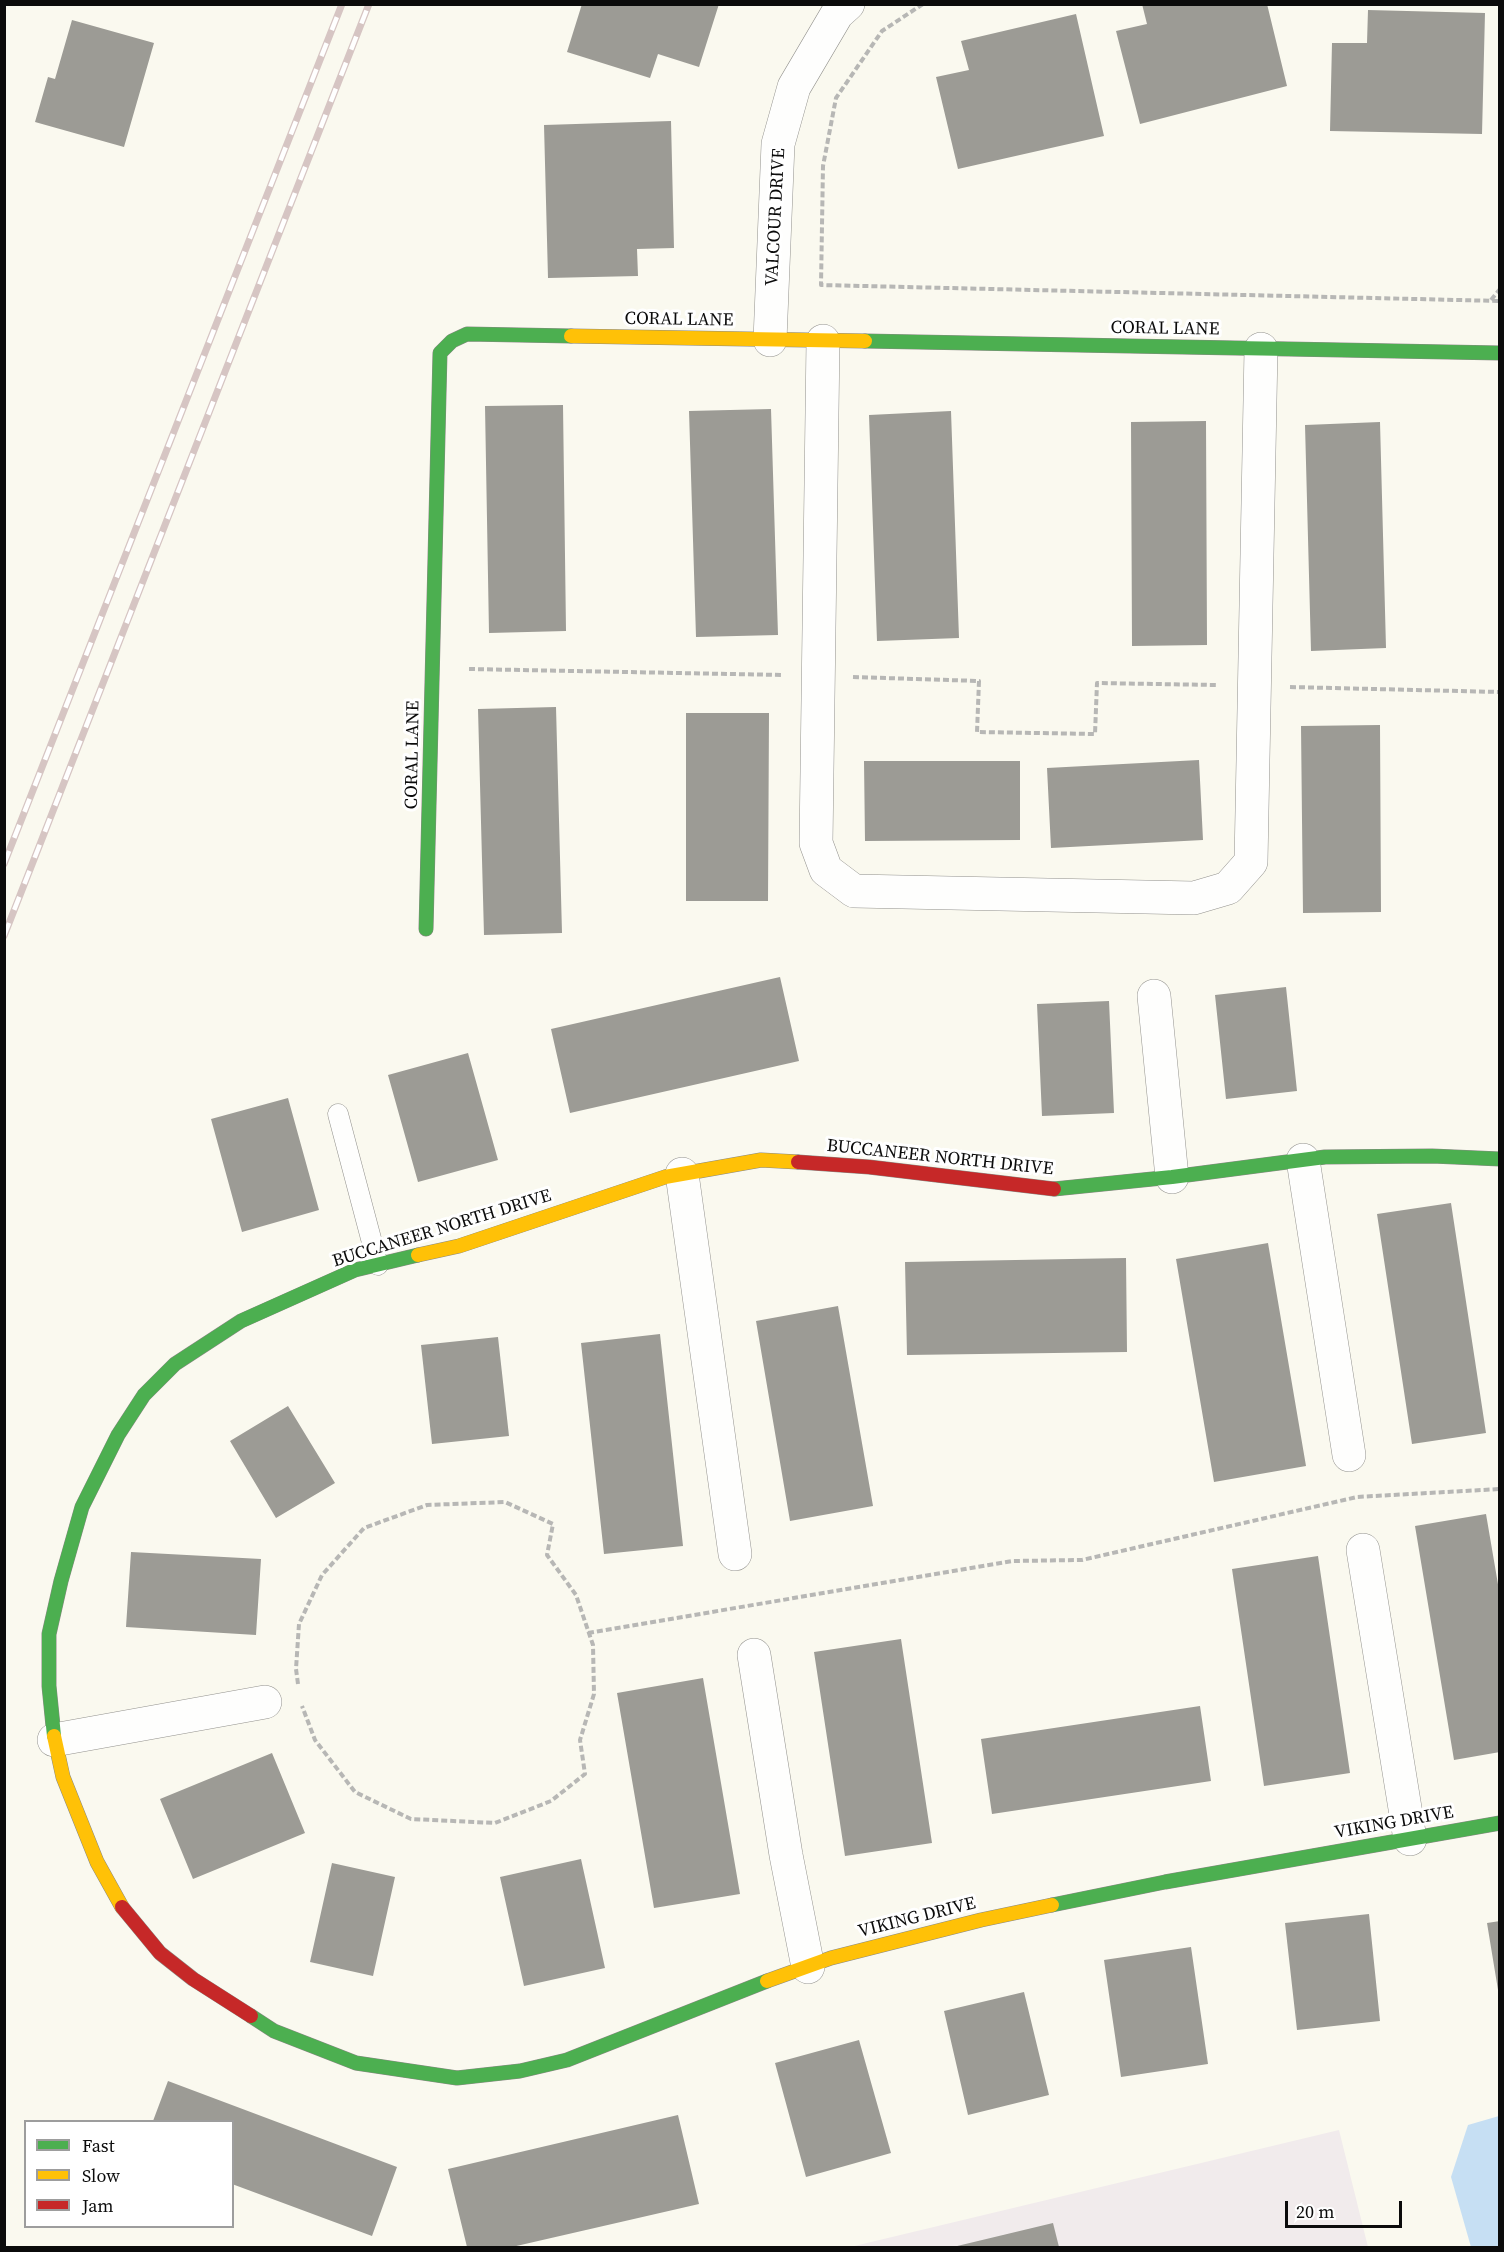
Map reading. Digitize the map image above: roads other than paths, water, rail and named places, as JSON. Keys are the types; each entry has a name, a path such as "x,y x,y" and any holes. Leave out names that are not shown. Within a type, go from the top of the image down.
{"street":[{"name":"VALCOUR DRIVE","path":"770,340 778,144 794,87 837,14 848,4"},
{"name":"CORAL LANE","path":"426,929 440,353 452,341 467,334 1500,353"},
{"path":"823,341 816,843 826,870 854,891 1194,898 1228,888 1251,862 1261,349"},
{"path":"1154,996 1172,1178"},
{"name":"BUCCANEER NORTH DRIVE","path":"356,2062 274,2031 193,1979 160,1953 124,1911 97,1862 63,1777 54,1740 48,1686 49,1634 61,1581 82,1507 118,1435 144,1395 175,1364 241,1321 355,1270 459,1246 665,1177 761,1160 869,1167 1049,1189 1172,1178 1325,1158 1432,1156 1500,1160"},
{"path":"1303,1160 1349,1455"},
{"path":"682,1174 735,1554"},
{"path":"1363,1550 1410,1839"},
{"path":"754,1655 786,1855 808,1967"},
{"path":"54,1740 265,1702"},
{"name":"VIKING DRIVE","path":"356,2062 457,2078 520,2071 567,2060 831,1958 981,1920 1165,1882 1500,1823"}],"lane":[{"path":"338,1113 378,1265"}],"water":[{"path":"1499,2116 1499,2247 1471,2247 1451,2177 1468,2125"}],"railway":[{"path":"4,864 342,4"},
{"path":"4,936 369,4"}]}
